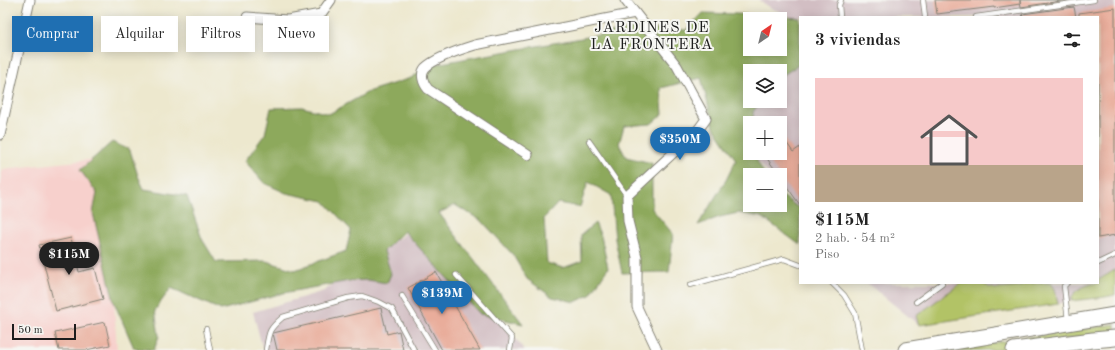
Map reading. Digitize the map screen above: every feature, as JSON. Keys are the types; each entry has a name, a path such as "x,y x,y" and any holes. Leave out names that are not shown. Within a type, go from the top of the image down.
{"main road":[{"path":"906,350 1115,315"},
{"path":"1014,350 1115,338"}],"street":[{"path":"1,129 30,0"},
{"path":"255,18 288,20 321,14 331,0"},
{"path":"625,0 677,66 706,119 698,130 627,196 628,221 637,257 637,307 657,350"},
{"path":"528,155 428,88 422,78 425,68 454,53 475,46 635,12"}],"lane":[{"path":"840,16 839,5 841,0"},
{"path":"923,0 925,16"},
{"path":"983,16 1094,0"},
{"path":"589,141 627,196"},
{"path":"1099,263 1115,255"},
{"path":"690,285 784,259 799,265"},
{"path":"456,275 512,338 510,350"},
{"path":"833,284 844,295 855,313 862,350"},
{"path":"916,302 941,284"},
{"path":"1064,284 1068,323"},
{"path":"266,350 268,333 283,317 341,300 362,296 379,302 392,309 414,350"},
{"path":"402,296 435,350"},
{"path":"206,329 210,350"}],"shaded area":[{"path":"758,0 1115,0 1115,295 919,325 868,284 1099,284 1099,16 799,16 799,23 796,19 787,15 787,12 780,12"},
{"path":"799,31 799,211 787,196 787,168 764,168 757,160 787,160 787,116 750,116 750,108 787,108 787,64 783,64"},
{"path":"115,157 114,302 117,350 0,350 0,181 3,169"},
{"path":"417,225 525,350 263,350 253,312 324,291"}],"green space":[{"path":"703,13 743,14 743,56 787,56 787,17 799,18 799,65 787,72 787,64 743,64 743,108 756,108 753,112 753,116 743,116 743,160 757,160 761,168 743,168 743,212 787,212 787,199 799,208 799,244 762,217 738,213 720,217 698,225 726,180 736,160 714,127 701,78 661,88 663,114 651,124 624,126 619,144 626,157 652,163 652,209 673,234 669,272 622,273 615,239 611,195 588,182 580,207 558,203 544,218 547,263 563,268 582,261 581,235 595,223 601,236 608,268 590,295 575,302 552,297 527,279 513,255 482,221 455,205 439,213 523,324 480,314 404,231 384,251 391,274 387,283 368,280 349,281 283,293 221,310 171,288 155,310 159,336 154,350 134,348 114,302 93,213 97,193 80,170 112,142 130,150 138,176 144,189 187,196 202,239 216,262 266,261 295,270 346,251 351,230 324,201 286,193 264,183 245,161 265,134 271,108 302,107 329,114 370,91 411,78 430,65 638,28 686,30"},
{"path":"1115,270 1115,295 1071,301 1072,297 1077,291 1090,284 1099,284 1099,279"},
{"path":"960,284 984,284 997,289 1020,287 1026,284 1052,284 1055,289 1058,304 919,325 916,316"},
{"path":"1115,324 1115,334 1093,335 996,350 948,350"}],"building":[{"path":"935,0 1020,0 1020,4 937,14"},
{"path":"1020,0 1068,0 1021,7"},
{"path":"1074,7 1076,16 1023,16 1022,14"},
{"path":"1115,8 1115,235 1099,238 1099,16 1079,16 1079,13"},
{"path":"787,143 793,152 799,148 799,204 787,187 787,168 774,168 768,160 787,160"},
{"path":"71,238 79,272 95,268 103,299 56,311 39,245"},
{"path":"436,272 480,350 442,350 408,288"},
{"path":"381,308 387,334 399,331 403,350 277,350 273,333"},
{"path":"105,322 110,345 86,350 59,350 55,333"}],"district":[{"name":"JARDINES DE LA FRONTERA","path":"652,36"}]}
